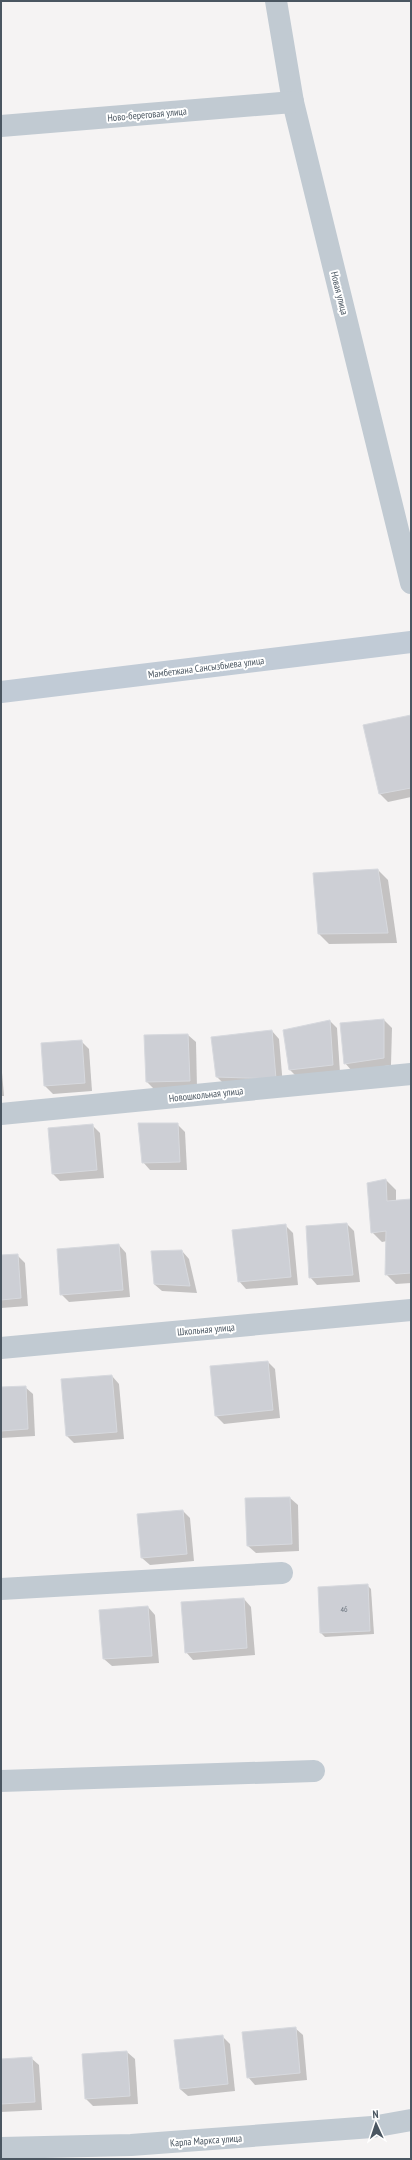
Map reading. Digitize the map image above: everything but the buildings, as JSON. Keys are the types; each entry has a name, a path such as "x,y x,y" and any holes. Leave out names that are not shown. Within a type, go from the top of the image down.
{"main road":[{"name":"Мамбетжана Сансызбыева улица","path":"1,692 411,642"}],"street":[{"name":"Новая улица","path":"276,1 293,102 411,583"},
{"name":"Ново-береговая улица","path":"1,126 293,102"},
{"name":"Новошкольная улица","path":"1,1114 411,1074"},
{"name":"Школьная улица","path":"1,1348 411,1310"},
{"path":"1,1589 282,1573"},
{"path":"1,1781 314,1771"},
{"name":"Карла Маркса улица","path":"1,2148 131,2145 372,2127 411,2120"}]}
